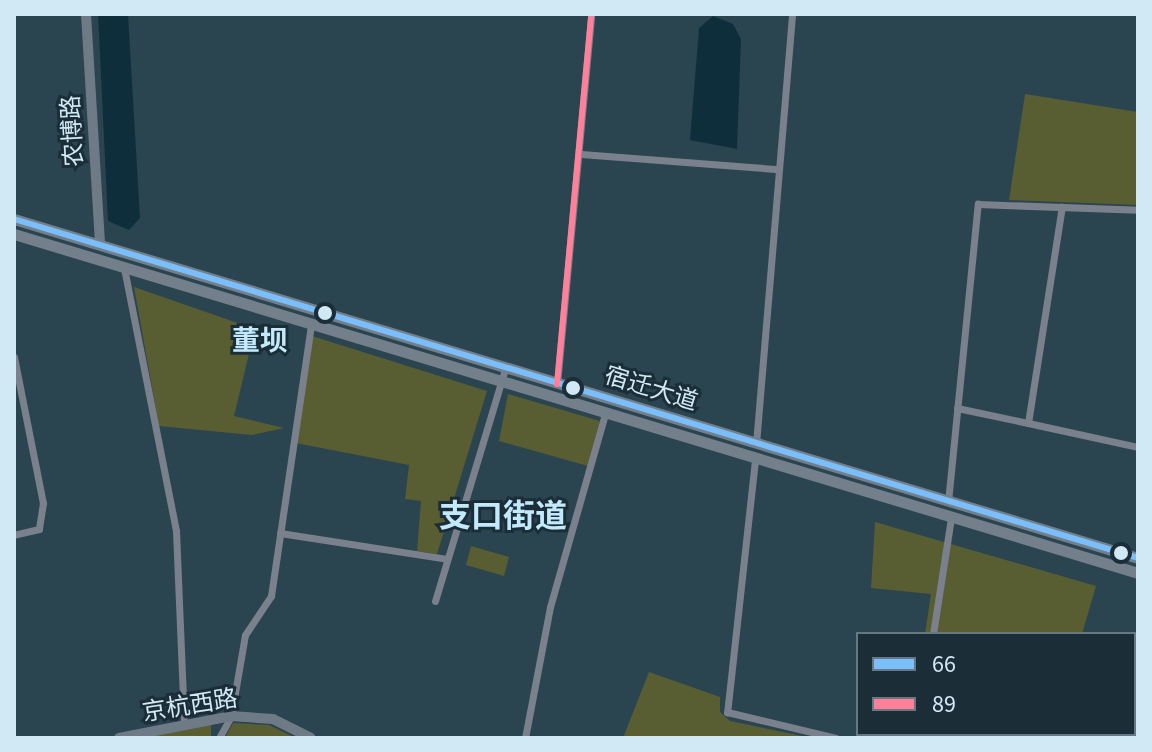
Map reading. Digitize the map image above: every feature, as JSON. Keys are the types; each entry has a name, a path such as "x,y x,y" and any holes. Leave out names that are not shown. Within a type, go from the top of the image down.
{"main road":[{"name":"宿迁大道","path":"14,219 1138,558"},
{"name":"宿迁大道","path":"14,234 755,460 1138,573"}],"street":[{"name":"农博路","path":"86,14 100,245"},
{"path":"557,384 581,154 591,14"},
{"path":"756,444 792,14"},
{"path":"581,154 778,169"},
{"path":"948,502 978,204 1138,210"},
{"path":"1028,423 1062,207"},
{"path":"124,268 176,531 184,724"},
{"path":"219,738 231,716 245,635 271,596 311,326"},
{"path":"14,357 43,503 39,529 14,535"},
{"path":"435,601 505,369"},
{"path":"957,408 1138,447"},
{"path":"525,738 550,607 605,414"},
{"path":"755,460 727,712 836,738"},
{"path":"933,632 951,518"},
{"path":"280,533 447,559"},
{"name":"京杭西路","path":"119,738 231,716 273,719 311,738"}],"green space":[{"path":"1025,94 1138,112 1138,205 1009,200"},
{"path":"134,287 255,329 234,416 284,428 252,435 159,426"},
{"path":"312,336 487,391 437,554 417,551 421,501 405,499 409,465 296,443"},
{"path":"508,394 600,421 588,466 499,441"},
{"path":"875,522 1096,586 1083,632 925,632 931,594 871,588"},
{"path":"471,546 509,557 504,576 466,565"},
{"path":"649,672 720,697 720,712 730,721 812,738 623,738"},
{"path":"233,723 269,725 296,738 225,738"},
{"path":"211,724 211,738 134,738"},
{"path":"969,736 1016,736 969,738"}],"water":[{"path":"98,14 128,14 140,218 129,230 108,221"},
{"path":"713,16 733,24 741,39 737,149 690,140 699,28"}],"transit line":[{"name":"89","path":"557,384 591,14"},
{"name":"66","path":"14,219 1138,558"}],"district":[{"name":"董坝","path":"260,341"},
{"name":"支口街道","path":"503,517"}]}
